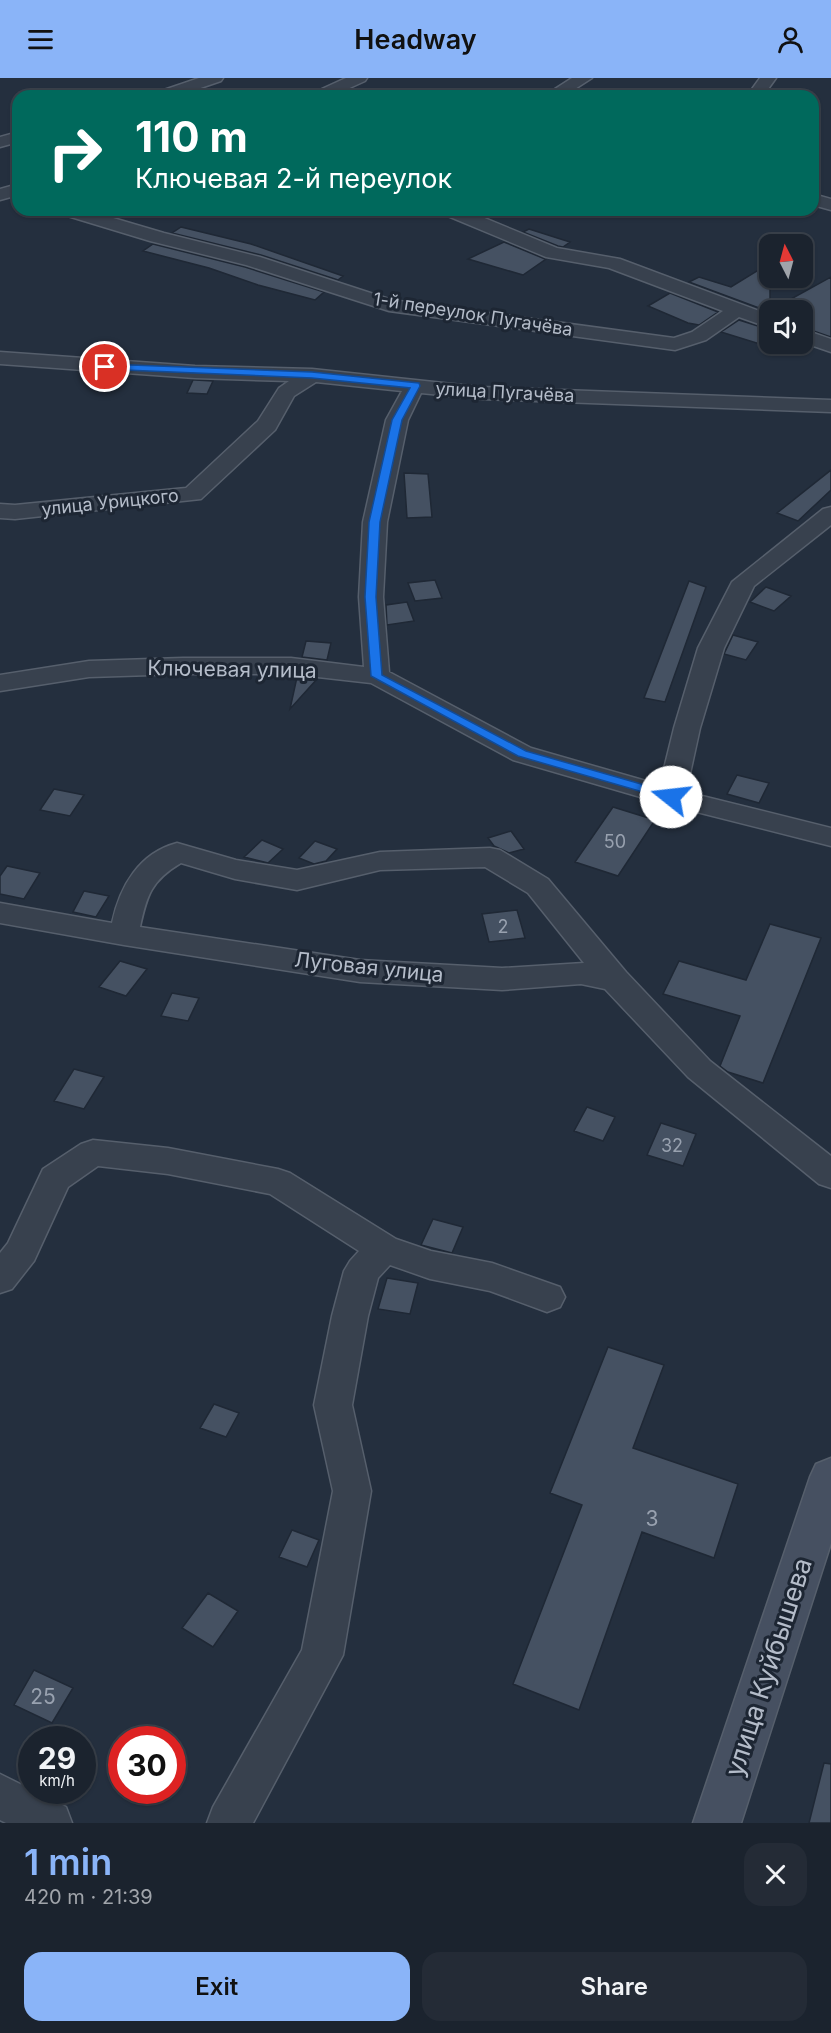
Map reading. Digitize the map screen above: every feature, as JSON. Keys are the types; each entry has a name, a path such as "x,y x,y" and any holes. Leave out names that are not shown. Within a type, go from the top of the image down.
{"main road":[{"name":"улица Куйбышева","path":"717,1823 831,1477"}],"street":[{"path":"178,90 215,78"},
{"path":"563,90 584,78"},
{"path":"332,90 355,79"},
{"name":"1-й переулок Пугачёва","path":"87,216 157,237 254,261 389,305 675,344 699,336 736,310"},
{"path":"464,216 553,253 613,264 759,318"},
{"path":"813,339 831,346"},
{"name":"улица Пугачёва","path":"0,358 184,371 312,375 481,393 831,406"},
{"name":"улица Урицкого","path":"0,511 15,512 193,494 267,425 286,392 312,375"},
{"path":"377,676 371,597 375,522 397,420 416,386"},
{"path":"671,797 687,728 711,648 744,582 831,514"},
{"name":"Ключевая улица","path":"0,683 89,669 183,666 291,666 377,676 522,753 671,797 831,837"},
{"path":"124,935 132,897 151,868 177,852 235,869 297,880 380,861 490,856 538,886 615,980 699,1069 831,1174"},
{"name":"Луговая улица","path":"0,913 124,935 360,970 502,979 581,973 615,980"},
{"path":"0,1279 22,1251 55,1178 93,1153 168,1161 278,1182 384,1249 430,1265 492,1277 547,1297"},
{"path":"229,1823 322,1655 352,1491 333,1406 350,1316 362,1271 384,1249"},
{"path":"0,1796 50,1823"}],"building":[{"path":"181,227 251,244 343,276 338,280 261,255 172,233"},
{"path":"529,229 570,242 563,247 558,246 523,232"},
{"path":"504,242 546,259 523,275 468,259"},
{"path":"153,244 245,267 324,292 315,300 143,251"},
{"path":"759,270 759,288 770,288 770,300 759,300 759,308 689,282 699,277 731,287"},
{"path":"831,277 831,337 813,331 813,300 789,300"},
{"path":"670,293 718,312 699,325 688,323 648,306"},
{"path":"739,320 759,326 759,344 721,332"},
{"path":"193,380 213,381 207,394 187,393"},
{"path":"831,470 831,490 798,521 777,513"},
{"path":"404,473 428,474 432,517 407,518"},
{"path":"435,580 442,598 415,601 408,583"},
{"path":"689,581 706,587 665,702 644,698"},
{"path":"766,587 791,596 774,611 750,602"},
{"path":"407,602 414,621 387,625 386,605"},
{"path":"733,635 758,642 746,660 724,654"},
{"path":"306,641 331,643 327,660 302,657"},
{"path":"297,677 317,679 290,709"},
{"path":"737,775 769,783 759,803 727,794"},
{"path":"54,789 84,795 70,816 40,810"},
{"path":"613,807 655,820 618,876 575,862"},
{"path":"511,831 524,849 509,853 494,846 488,838"},
{"path":"262,840 283,849 268,863 244,857"},
{"path":"315,841 337,849 326,861 314,864 299,858"},
{"path":"7,866 40,873 24,899 0,894 0,876"},
{"path":"84,891 109,896 96,917 73,912"},
{"path":"517,910 525,938 489,942 482,914"},
{"path":"770,924 821,938 763,1083 728,1072 720,1066 740,1016 663,994 679,961 746,980"},
{"path":"120,961 147,969 126,996 99,987"},
{"path":"172,993 199,998 188,1021 161,1016"},
{"path":"74,1069 104,1077 84,1109 54,1101"},
{"path":"587,1107 615,1117 603,1141 574,1131"},
{"path":"661,1123 696,1134 683,1166 647,1155"},
{"path":"433,1219 463,1227 452,1253 421,1245"},
{"path":"387,1278 418,1283 410,1314 378,1309"},
{"path":"608,1347 664,1365 633,1448 738,1484 714,1558 642,1532 579,1710 513,1684 582,1505 550,1493"},
{"path":"214,1404 239,1413 226,1437 200,1428"},
{"path":"292,1530 319,1540 307,1567 279,1557"},
{"path":"208,1593 238,1611 213,1647 182,1628"},
{"path":"34,1670 73,1688 52,1723 14,1705"},
{"path":"824,1763 831,1764 831,1823 809,1823"}],"route":[{"path":"105,367 312,375 416,386 397,420 390,461 375,522 371,597 377,676 522,753 671,797"}]}
